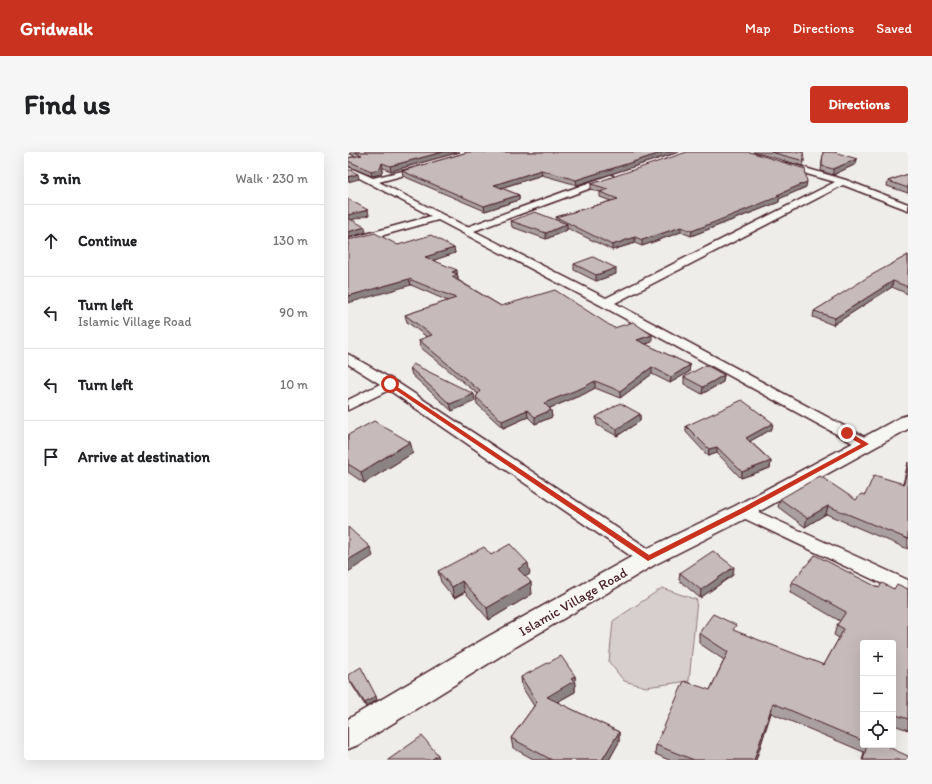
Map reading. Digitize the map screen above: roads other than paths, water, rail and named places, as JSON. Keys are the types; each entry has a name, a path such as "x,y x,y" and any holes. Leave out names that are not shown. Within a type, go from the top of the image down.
{"street":[{"path":"776,163 843,182 908,207"},
{"path":"373,181 431,164"},
{"path":"348,169 606,303 866,444"},
{"path":"467,230 618,176"},
{"path":"606,303 843,182"},
{"path":"348,242 441,216"},
{"path":"348,358 390,384 648,558"},
{"path":"348,406 390,384"},
{"name":"Islamic Village Road","path":"348,735 498,644 648,558 743,511 908,421"},
{"path":"743,511 908,588"}]}
